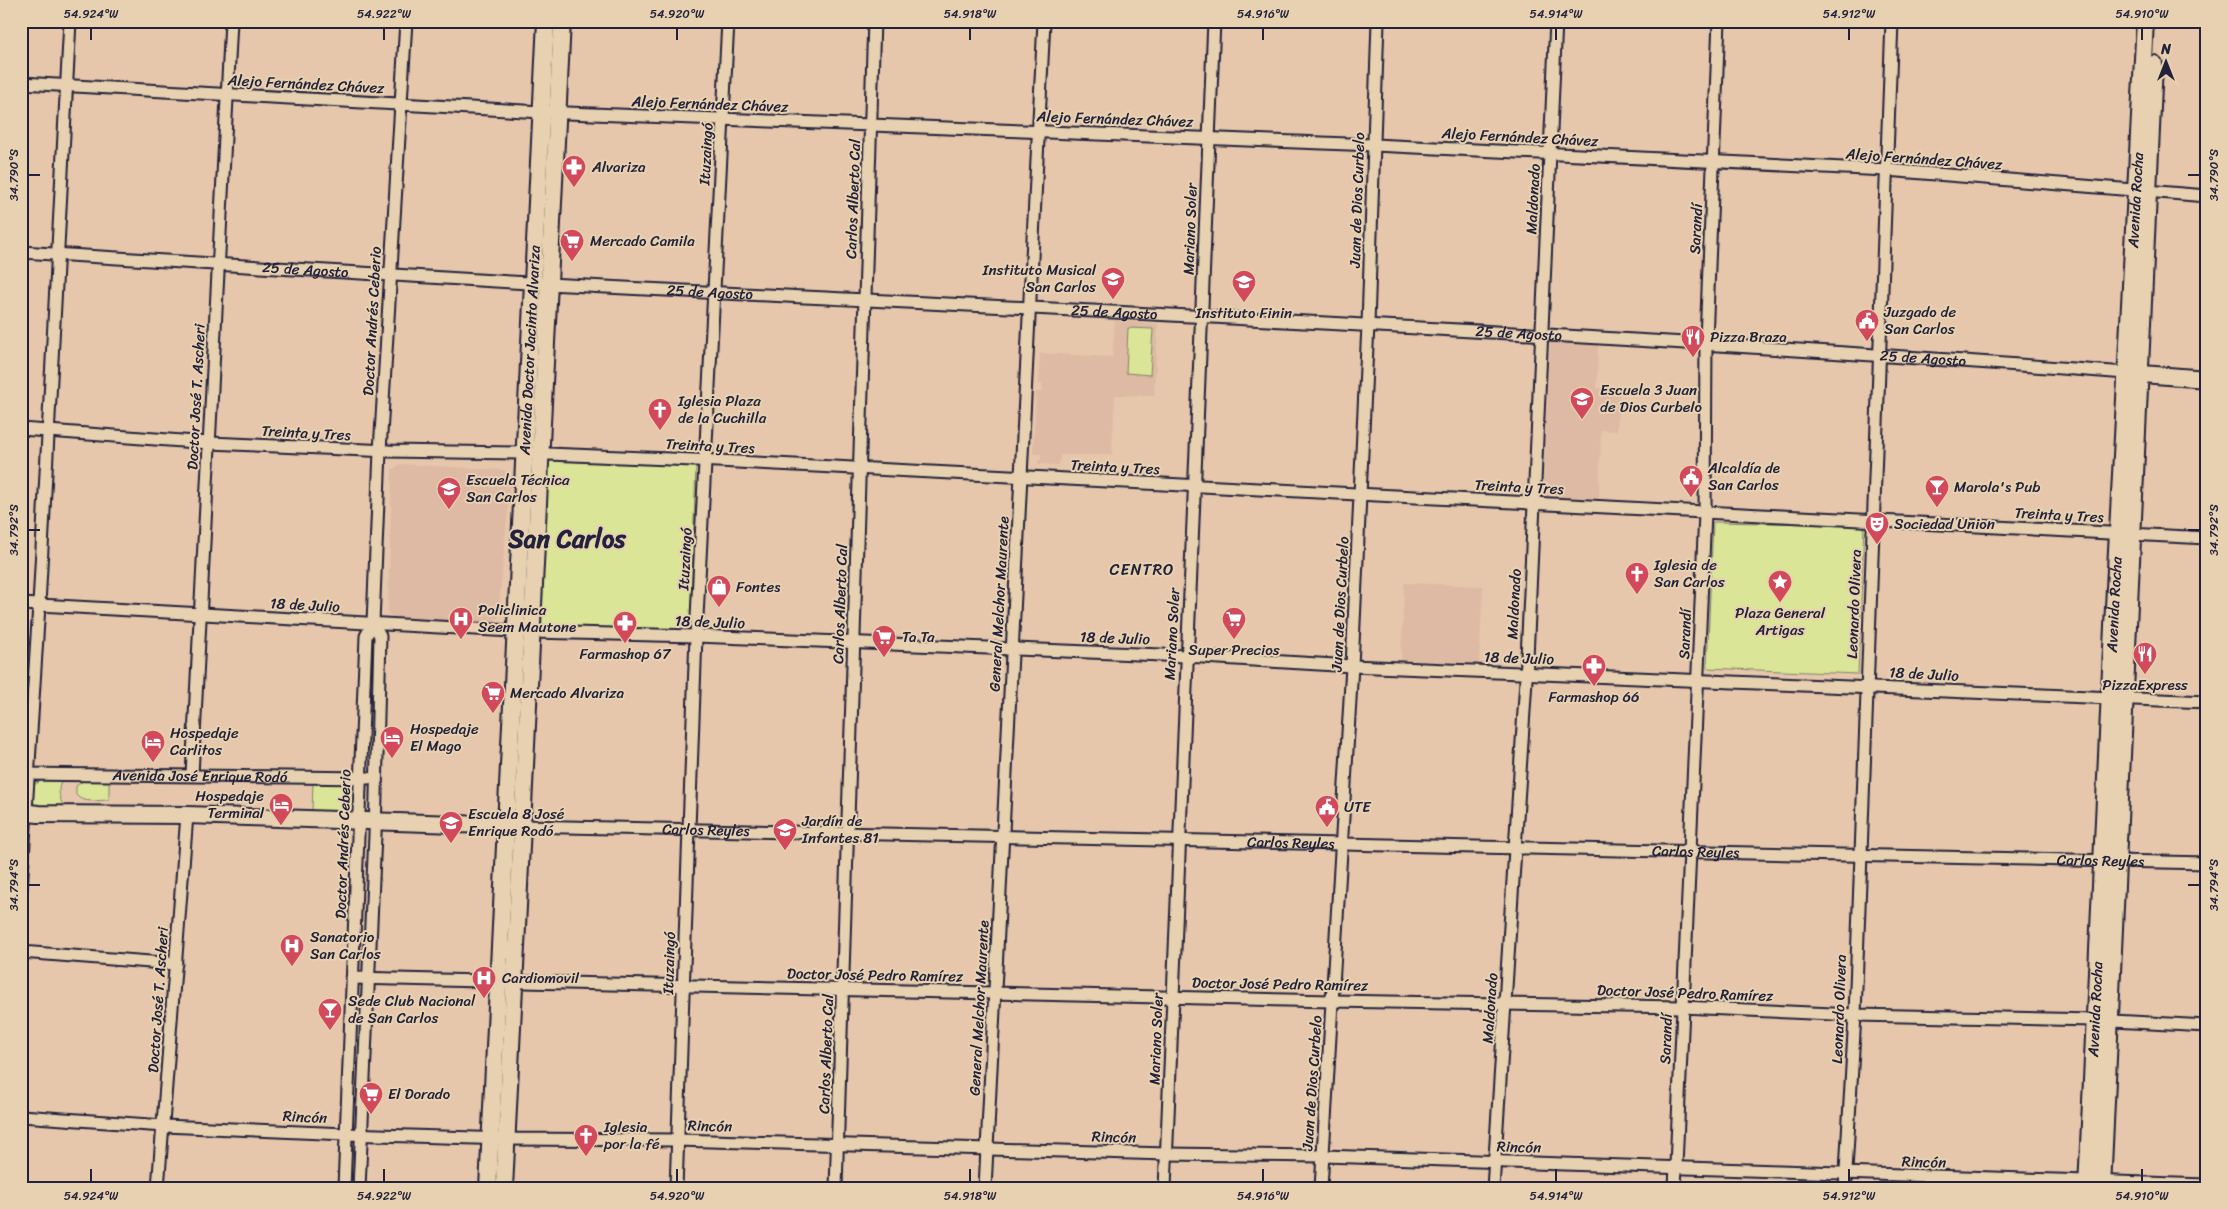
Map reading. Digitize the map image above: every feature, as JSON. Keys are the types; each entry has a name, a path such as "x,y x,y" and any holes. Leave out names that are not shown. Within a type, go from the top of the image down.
{"street":[{"path":"21,890 25,774 39,605 70,21"},
{"name":"Doctor José T. Ascheri","path":"192,775 231,21"},
{"name":"Doctor Andrés Ceberio","path":"344,1188 366,636 373,623 380,451 406,21"},
{"name":"Avenida Doctor Jacinto Alvariza","path":"546,21 550,112"},
{"name":"Avenida Doctor Jacinto Alvariza","path":"504,1188 499,1139 531,453 542,283 550,112 562,21"},
{"name":"Ituzaingó","path":"676,1188 696,636 728,21"},
{"name":"Carlos Alberto Cal","path":"836,1188 874,21"},
{"name":"General Melchor Maurente","path":"985,1188 1044,21"},
{"name":"Mariano Soler","path":"1165,1188 1178,840 1214,21"},
{"name":"Juan de Dios Curbelo","path":"1321,1188 1352,666 1368,325 1378,21"},
{"name":"Maldonado","path":"1493,1188 1526,673 1540,334 1556,21"},
{"name":"Sarandí","path":"1675,1188 1698,680 1704,514 1706,343 1719,21"},
{"name":"Leonardo Olivera","path":"1845,1188 1855,1016 1892,21"},
{"name":"Avenida Rocha","path":"2094,1185 2142,190 2145,21"},
{"name":"Avenida Rocha","path":"2142,190 2156,21"},
{"name":"Alejo Fernández Chávez","path":"21,83 723,120 1209,138 1714,161 1886,170 2207,196"},
{"name":"25 de Agosto","path":"21,252 542,283 865,298 1706,343 2207,379"},
{"name":"Treinta y Tres","path":"21,429 209,443 380,451 531,453 704,461 1534,503 1704,514 2207,538"},
{"name":"18 de Julio","path":"21,604 523,631 696,636 1186,656 1352,666 1866,686 2207,702"},
{"name":"Doctor Andrés Ceberio","path":"359,1188 376,822 380,636 373,623"},
{"name":"Avenida José Enrique Rodó","path":"25,774 377,779"},
{"path":"24,813 187,815 376,822"},
{"name":"Doctor José T. Ascheri","path":"158,1188 187,815"},
{"name":"Carlos Reyles","path":"376,822 1860,856 2111,859 2207,863"},
{"path":"21,952 176,964"},
{"name":"Doctor José Pedro Ramírez","path":"352,978 507,980 1332,1001 1682,1007 1855,1016 2102,1020 2207,1026"},
{"name":"Rincón","path":"21,1116 164,1126 361,1135 499,1139 677,1140 1167,1154 1323,1156 1846,1174 2094,1185 2207,1185"},
{"name":"Avenida Doctor Jacinto Alvariza","path":"488,1188 499,1139"}],"shaded area":[{"path":"1115,321 1158,324 1154,396 1115,395 1112,455 1060,455 1059,465 1038,464 1038,460 1041,460 1041,454 1033,454 1036,392 1042,392 1042,384 1039,384 1040,353 1112,357"},
{"name":"Escuela 3 Juan de Dios Curbelo","path":"1550,342 1598,344 1597,388 1619,389 1617,431 1601,430 1599,498 1543,496"},
{"name":"Escuela Técnica San Carlos","path":"400,464 504,470 511,475 498,618 493,622 395,619 388,613 392,470"},
{"path":"1404,583 1483,586 1479,664 1401,660"}],"green space":[{"path":"1128,328 1153,329 1150,375 1126,373"},
{"path":"547,457 696,465 690,631 539,626"},
{"path":"1713,522 1864,525 1858,674 1707,668"},
{"path":"62,779 59,787 60,795 66,811 33,808 34,785 42,780"},
{"path":"86,779 109,780 109,800 87,801 79,798 76,795 76,786"},
{"path":"313,782 355,782 354,809 348,814 312,813"}],"place":[{"name":"Alvariza","path":"574,188"},
{"name":"Mercado Camila","path":"572,262"},
{"name":"Instituto Musical San Carlos","path":"1113,300"},
{"name":"Instituto Finin","path":"1244,303"},
{"name":"Juzgado de San Carlos","path":"1867,342"},
{"name":"Pizza Braza","path":"1693,358"},
{"name":"Escuela 3 Juan de Dios Curbelo","path":"1582,420"},
{"name":"Iglesia Plaza de la Cuchilla","path":"660,431"},
{"name":"Alcaldía de San Carlos","path":"1691,498"},
{"name":"Marola's Pub","path":"1937,508"},
{"name":"Escuela Técnica San Carlos","path":"449,510"},
{"name":"Sociedad Union","path":"1877,545"},
{"name":"Iglesia de San Carlos","path":"1637,595"},
{"name":"Plaza General Artigas","path":"1780,603"},
{"name":"Fontes","path":"719,608"},
{"name":"Policlinica Seem Mautone","path":"461,640"},
{"name":"Super Precios","path":"1234,640"},
{"name":"Farmashop 67","path":"625,644"},
{"name":"Ta Ta","path":"884,658"},
{"name":"PizzaExpress","path":"2145,675"},
{"name":"Farmashop 66","path":"1594,687"},
{"name":"Mercado Alvariza","path":"493,714"},
{"name":"Hospedaje El Mago","path":"392,759"},
{"name":"Hospedaje Carlitos","path":"153,763"},
{"name":"Hospedaje Terminal","path":"281,826"},
{"name":"UTE","path":"1327,828"},
{"name":"Escuela 8 José Enrique Rodó","path":"451,844"},
{"name":"Jardín de Infantes 81","path":"785,851"},
{"name":"Sanatorio San Carlos","path":"292,967"},
{"name":"Cardiomovil","path":"484,999"},
{"name":"Sede Club Nacional de San Carlos","path":"330,1031"},
{"name":"El Dorado","path":"371,1115"},
{"name":"Iglesia por la fé","path":"586,1157"}],"district":[{"name":"San Carlos","path":"567,538"},
{"name":"CENTRO","path":"1142,569"}]}
